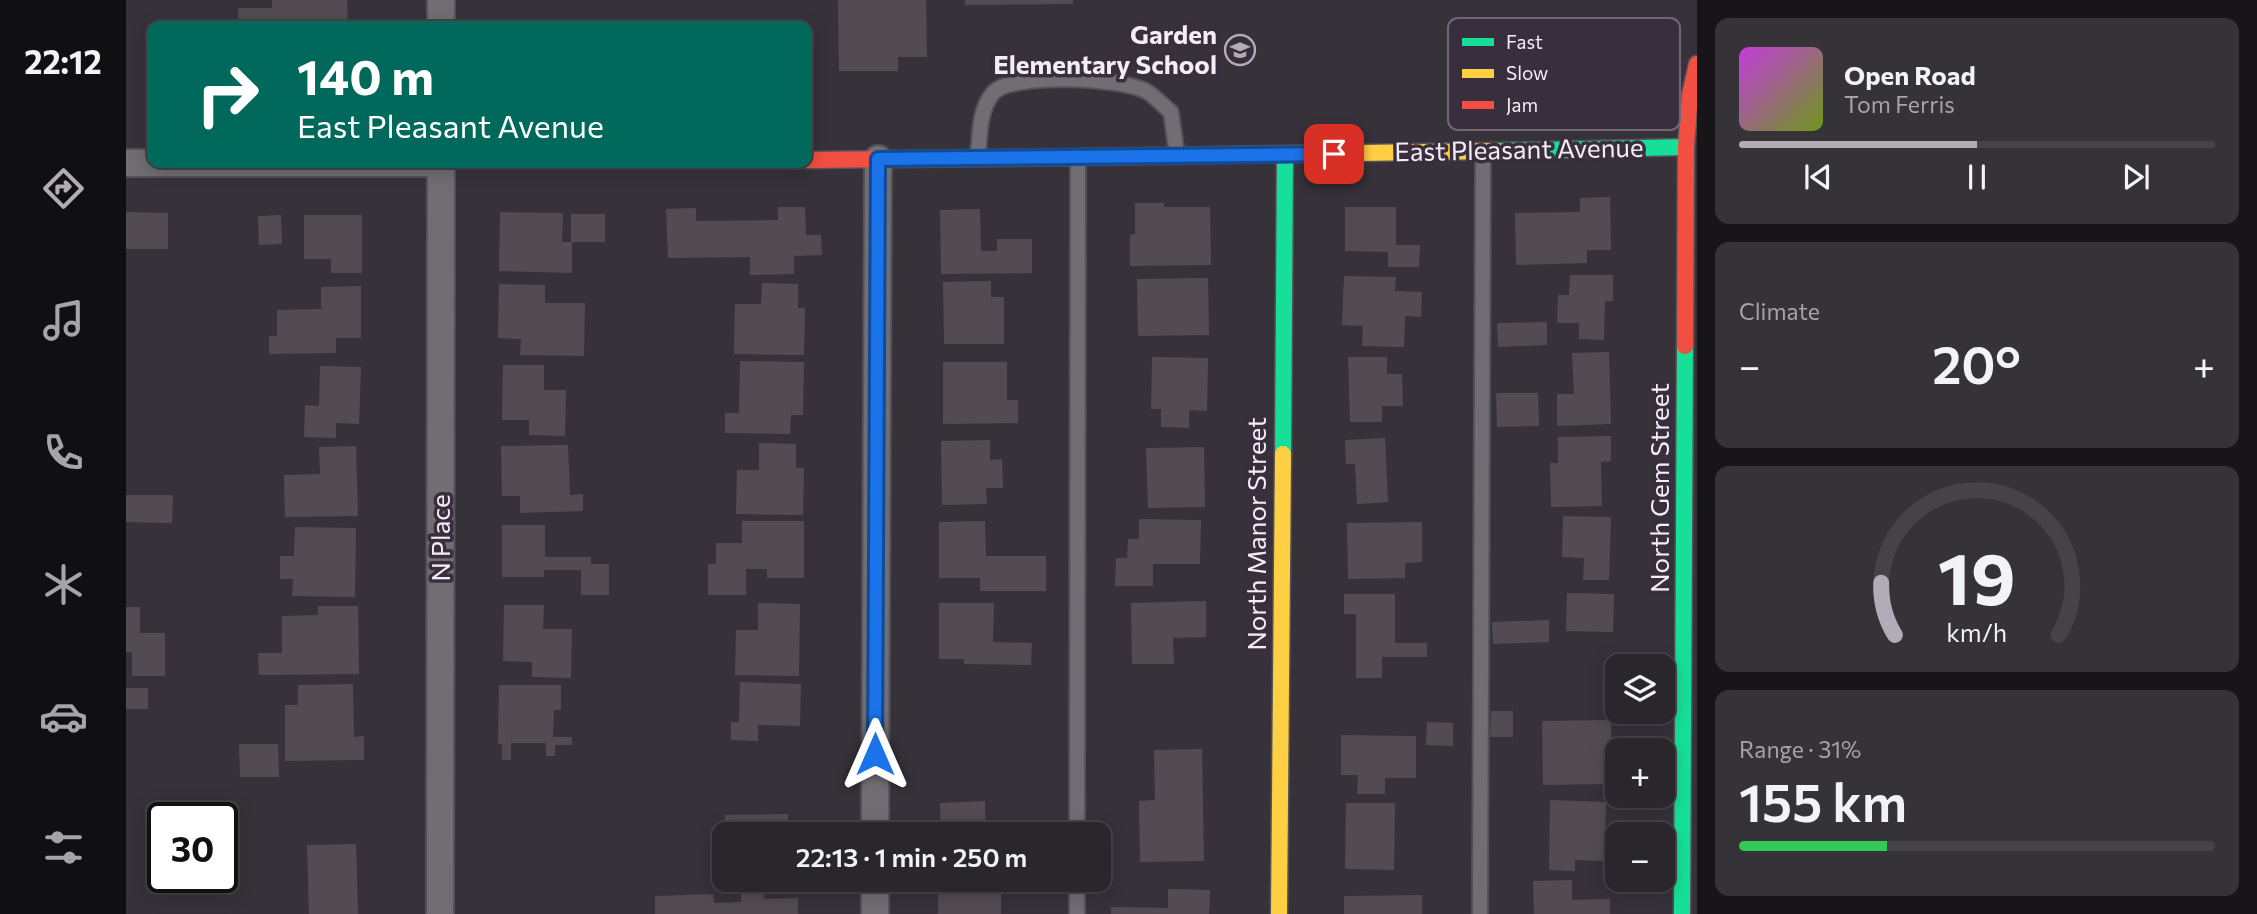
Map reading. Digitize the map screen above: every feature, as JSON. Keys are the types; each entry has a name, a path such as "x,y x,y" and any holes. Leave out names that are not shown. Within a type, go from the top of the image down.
{"street":[{"path":"441,0 441,21"},
{"name":"North Gem Street","path":"1682,914 1686,147 1690,95 1697,64"},
{"name":"East Pleasant Avenue","path":"812,160 1177,157 1686,147"},
{"name":"North Manor Street","path":"1279,914 1285,155"},
{"path":"875,822 878,159"},
{"path":"126,163 147,163"},
{"name":"N Place","path":"440,914 442,168"},
{"path":"874,914 875,892"}],"lane":[{"path":"977,159 983,107 995,90 1026,80 1101,80 1146,91 1171,112 1177,157"},
{"path":"1480,914 1483,151"},
{"path":"1077,822 1079,158"},
{"path":"1077,892 1077,914"}],"building":[{"path":"272,0 347,0 348,21 238,21 238,8 272,8"},
{"path":"838,0 926,0 927,57 898,57 898,71 839,71"},
{"path":"965,0 1073,0 1073,4 965,5"},
{"path":"1610,197 1611,250 1587,250 1587,263 1516,265 1515,213 1580,212 1580,198"},
{"path":"1135,203 1164,203 1164,207 1210,207 1211,265 1130,266 1130,235 1135,234"},
{"path":"778,207 805,207 806,235 821,235 822,255 794,256 794,274 750,275 750,257 668,258 666,209 696,208 696,221 778,220"},
{"path":"1345,207 1396,207 1396,245 1420,245 1419,267 1388,267 1388,252 1345,251"},
{"path":"980,209 981,251 997,251 997,239 1032,239 1032,273 941,274 940,210"},
{"path":"126,212 168,213 168,249 126,249"},
{"path":"500,212 563,213 562,242 572,242 572,273 499,271"},
{"path":"571,214 605,214 605,242 571,242"},
{"path":"281,215 282,244 259,245 258,216"},
{"path":"304,215 362,215 362,273 331,273 331,259 304,259"},
{"path":"1570,275 1613,275 1613,301 1605,301 1604,340 1579,339 1579,323 1557,323 1558,295 1569,295"},
{"path":"1344,276 1396,277 1395,291 1422,292 1421,317 1405,316 1404,347 1362,346 1363,326 1342,325"},
{"path":"1208,278 1209,335 1138,336 1137,279"},
{"path":"991,281 991,297 1004,297 1004,344 944,344 943,282"},
{"path":"762,283 798,284 798,308 805,308 804,355 734,354 735,304 761,304"},
{"path":"499,284 545,285 545,303 585,303 584,356 520,355 521,339 498,338"},
{"path":"361,286 361,338 336,338 336,353 269,354 269,336 277,336 277,310 321,309 321,287"},
{"path":"1547,322 1547,345 1498,347 1497,323"},
{"path":"1609,352 1611,424 1557,426 1557,394 1574,394 1572,353"},
{"path":"1152,357 1208,358 1207,411 1189,410 1189,428 1161,427 1161,409 1151,409"},
{"path":"1348,357 1387,357 1387,374 1402,374 1403,406 1382,406 1382,422 1350,422"},
{"path":"740,361 804,362 803,415 791,415 790,434 725,433 725,413 739,413"},
{"path":"943,362 1007,362 1007,400 1018,400 1018,423 943,424"},
{"path":"503,365 544,365 544,390 566,390 565,436 529,435 529,420 502,420"},
{"path":"320,366 361,367 359,424 336,423 336,438 304,437 305,405 319,406"},
{"path":"1496,393 1538,393 1539,426 1497,427"},
{"path":"1611,436 1611,461 1601,462 1602,506 1551,507 1550,463 1558,463 1558,437"},
{"path":"1385,438 1388,502 1357,504 1355,464 1346,464 1345,440"},
{"path":"990,440 990,460 1002,459 1003,488 986,488 987,504 942,505 941,441"},
{"path":"759,443 796,444 796,468 804,468 803,515 736,514 737,470 759,470"},
{"path":"568,445 570,495 583,494 583,511 520,513 520,496 502,496 501,446"},
{"path":"356,446 358,516 285,517 284,475 320,474 319,447"},
{"path":"1204,447 1205,507 1148,508 1146,448"},
{"path":"126,495 173,495 172,523 126,522"},
{"path":"1563,516 1611,517 1609,580 1583,580 1584,558 1562,557"},
{"path":"1139,519 1201,520 1200,564 1153,564 1153,586 1115,586 1116,558 1127,558 1128,539 1139,539"},
{"path":"742,521 804,521 804,578 767,578 767,569 746,569 746,595 708,595 708,564 716,564 716,543 742,543"},
{"path":"985,521 986,556 1046,556 1046,591 980,591 980,578 939,578 939,522"},
{"path":"1422,522 1422,562 1405,563 1405,578 1348,579 1347,523"},
{"path":"502,525 545,525 545,557 591,557 591,564 609,564 609,595 581,595 581,570 544,570 544,577 502,577"},
{"path":"295,527 356,528 355,597 292,596 293,579 280,579 280,556 294,556"},
{"path":"1567,593 1614,594 1613,632 1566,631"},
{"path":"1344,594 1395,594 1395,643 1427,643 1427,657 1382,657 1382,678 1356,678 1356,614 1344,614"},
{"path":"1206,601 1206,637 1173,638 1174,664 1132,664 1131,603"},
{"path":"758,603 800,604 799,676 735,675 736,630 758,630"},
{"path":"939,603 994,603 993,642 1032,643 1031,665 964,664 964,659 939,659"},
{"path":"504,605 544,605 543,629 572,629 571,678 532,677 532,662 503,661"},
{"path":"318,606 358,606 359,674 259,675 258,653 282,653 282,616 318,615"},
{"path":"126,607 140,607 140,633 165,633 165,676 132,676 132,652 126,652"},
{"path":"1549,620 1549,642 1493,644 1492,622"},
{"path":"740,682 801,684 800,726 758,725 758,741 731,740 731,722 739,722"},
{"path":"353,684 354,737 364,736 364,760 285,761 285,705 298,705 298,685"},
{"path":"499,685 561,685 561,710 554,710 553,737 572,737 572,745 555,745 555,756 546,756 546,743 511,743 511,760 502,760 502,744 498,744"},
{"path":"126,688 148,688 148,709 126,709"},
{"path":"1491,711 1513,711 1513,737 1490,737"},
{"path":"1605,720 1605,724 1611,724 1611,738 1605,738 1605,784 1543,785 1542,721"},
{"path":"1427,722 1453,723 1453,746 1426,745"},
{"path":"1341,735 1416,736 1416,778 1385,778 1385,794 1357,794 1358,775 1341,775"},
{"path":"239,744 278,744 279,777 240,777"},
{"path":"1202,749 1204,861 1140,862 1139,801 1155,800 1154,750"},
{"path":"1550,800 1605,802 1604,861 1575,860 1575,871 1549,870"},
{"path":"985,801 986,822 941,822 940,803"},
{"path":"1346,803 1395,803 1394,870 1345,869"},
{"path":"788,814 788,822 725,822 725,815"},
{"path":"356,844 358,914 309,914 307,845"},
{"path":"1572,880 1572,900 1610,899 1610,914 1534,914 1533,881"},
{"path":"1168,889 1210,890 1209,914 1111,914 1111,907 1168,908"},
{"path":"938,892 1001,892 1001,914 938,914"},
{"path":"741,893 763,893 764,899 798,898 798,914 655,914 655,896 713,894 714,903 741,902"},
{"path":"1422,895 1422,914 1344,914 1344,896"}],"traffic: fast":[{"path":"1497,151 1686,147"},
{"path":"1283,454 1285,155"},
{"path":"1682,914 1685,346"}],"traffic: slow":[{"path":"1083,157 1497,151"},
{"path":"1279,914 1283,454"}],"traffic: jam":[{"path":"1685,346 1686,147 1690,95 1697,64"},
{"path":"812,160 1083,157"}],"place":[{"name":"Garden Elementary School","path":"1240,50"}],"route":[{"path":"875,754 878,159 1334,154"}]}
